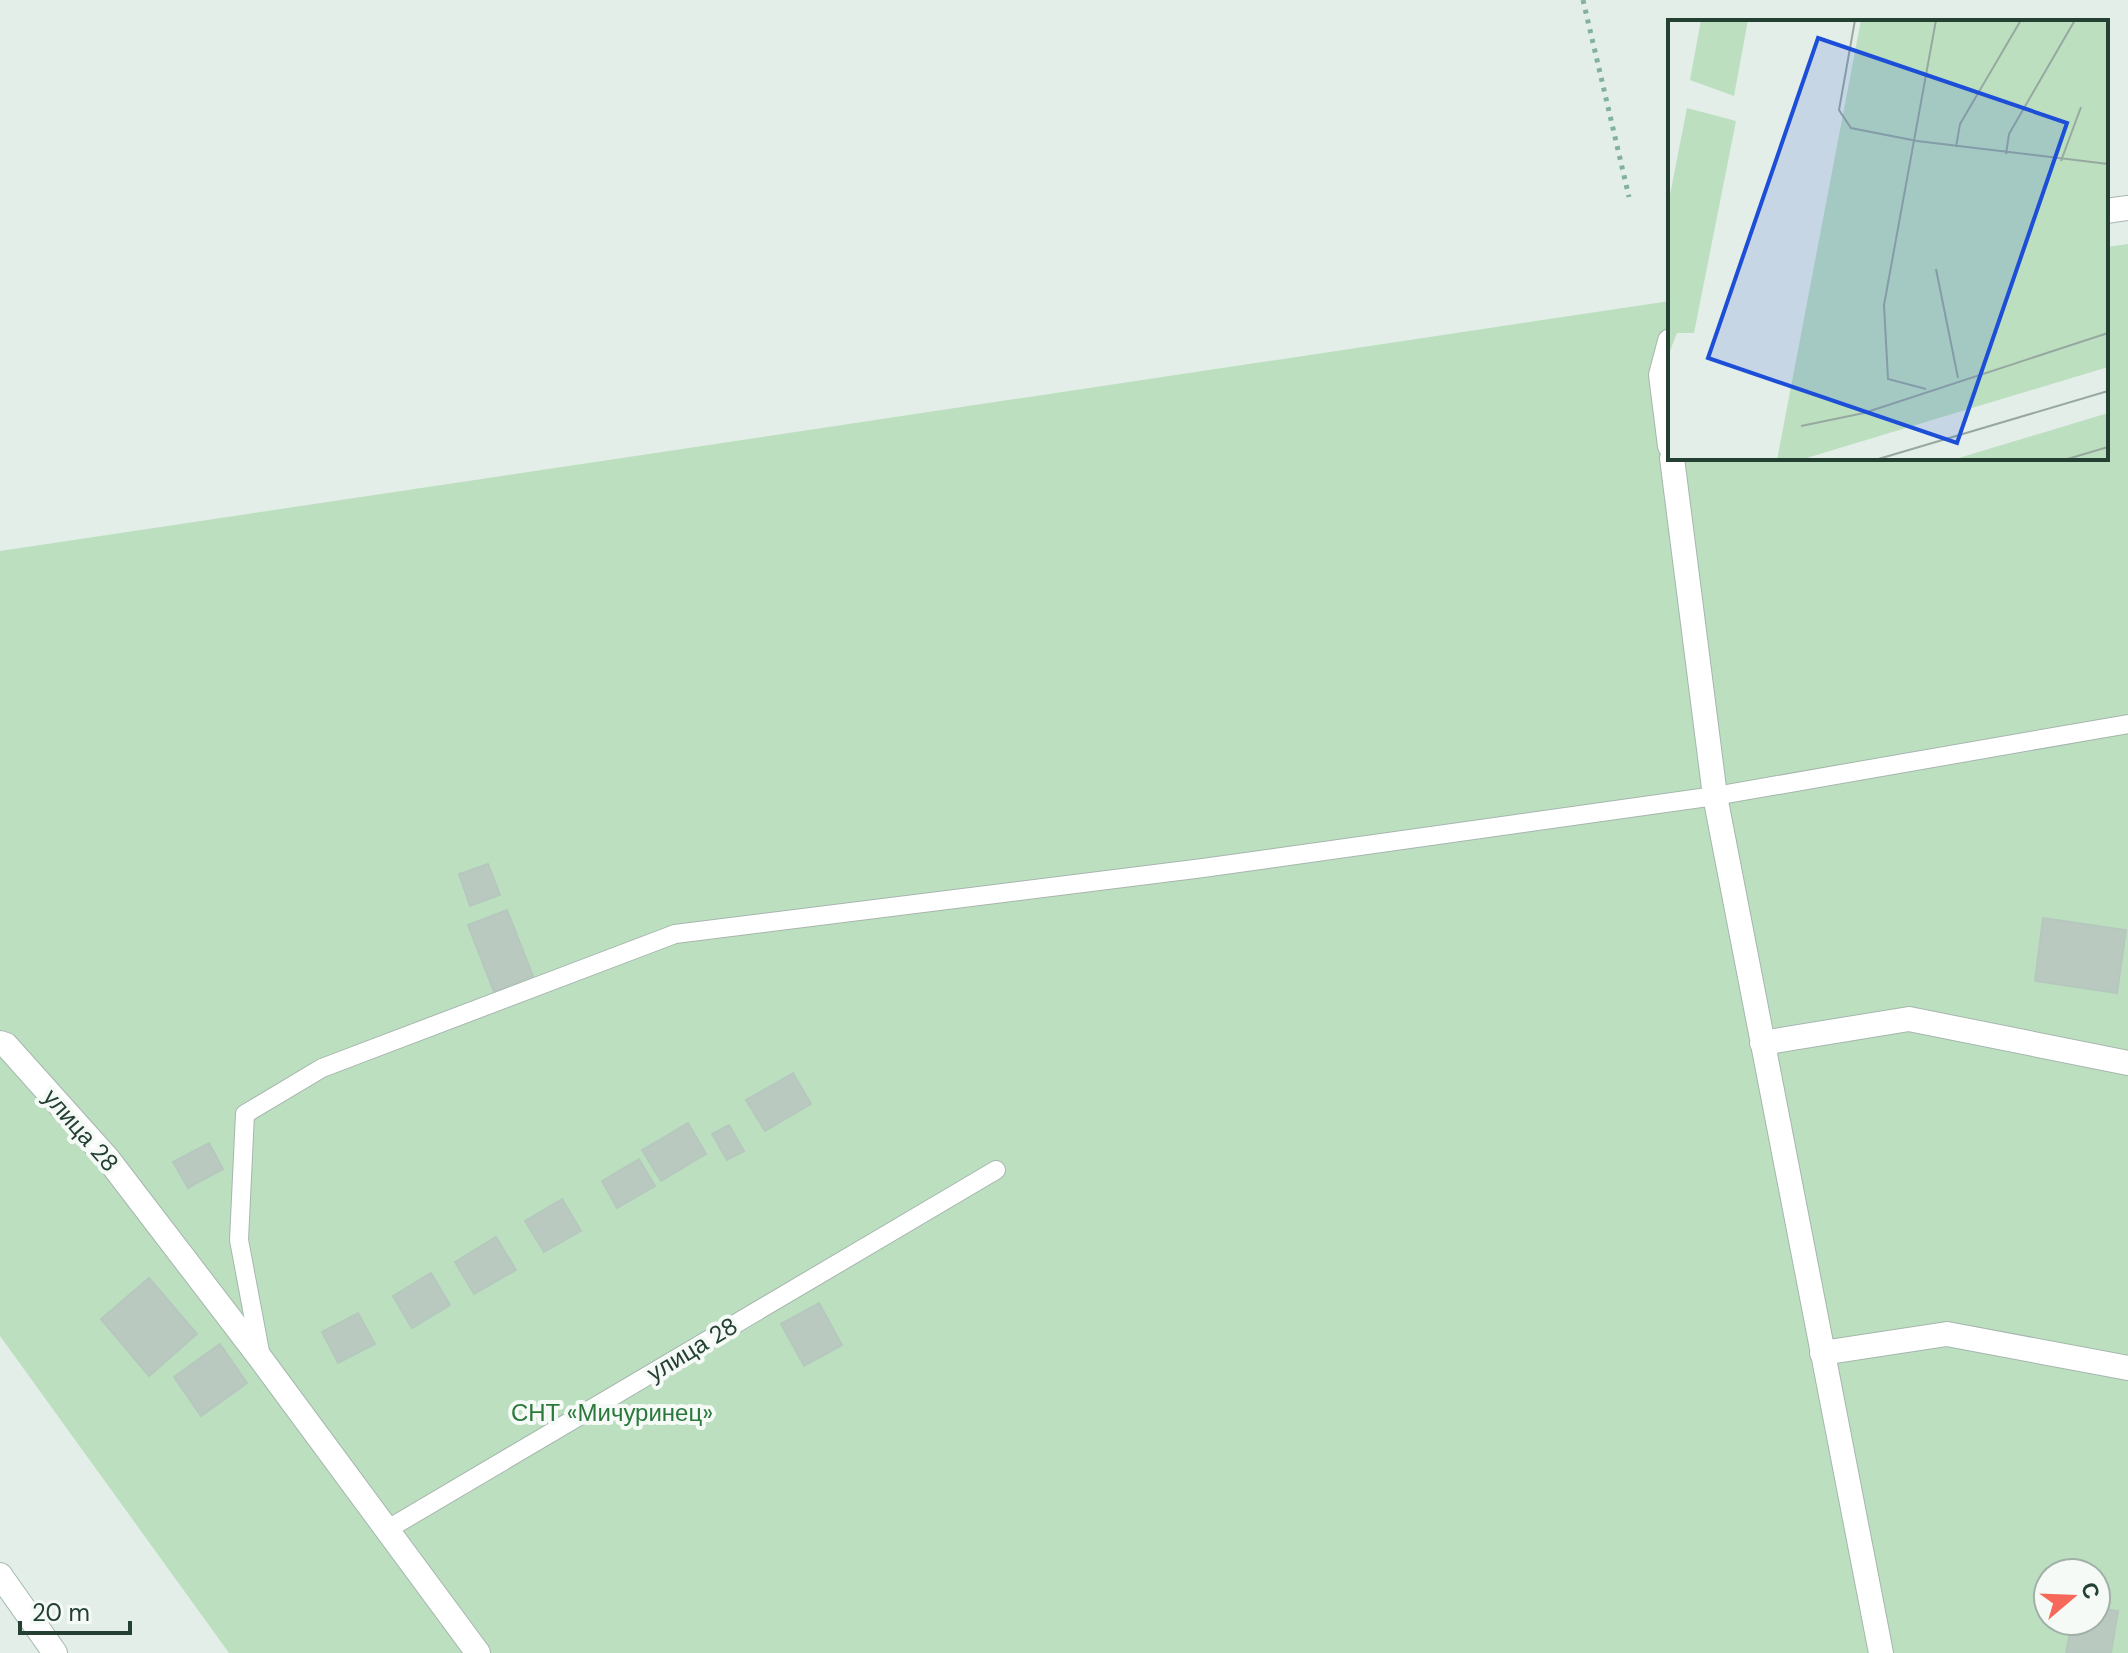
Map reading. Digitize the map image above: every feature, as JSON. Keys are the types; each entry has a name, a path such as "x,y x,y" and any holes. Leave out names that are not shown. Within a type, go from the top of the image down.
{"street":[{"path":"2108,211 2128,208"},
{"path":"1668,349 1661,375 1668,430"},
{"path":"1672,460 1715,796 1881,1653"},
{"path":"1762,1043 1909,1019 2128,1063"},
{"name":"улица 28","path":"0,1043 6,1045 108,1159 261,1359 478,1653"},
{"path":"1822,1353 1947,1334 2128,1368"},
{"path":"0,1575 55,1653"}],"lane":[{"path":"261,1359 239,1240 245,1114 322,1068 675,934 1203,868 1715,796 2128,724"},
{"name":"улица 28","path":"388,1529 996,1170"}],"path":[{"path":"1583,0 1629,197"}],"green space":[{"name":"СНТ «Мичуринец»","path":"2128,244 2128,1653 229,1653 0,1336 0,551 1668,301 1668,460 2108,460 2108,247"}],"building":[{"path":"488,864 500,895 470,906 459,874"},
{"path":"507,910 533,976 494,992 468,925"},
{"path":"2043,918 2126,930 2117,993 2035,981"},
{"path":"793,1073 811,1104 765,1131 746,1100"},
{"path":"688,1123 706,1154 661,1181 642,1150"},
{"path":"729,1125 744,1151 727,1160 712,1134"},
{"path":"209,1143 223,1169 188,1188 173,1162"},
{"path":"639,1159 655,1186 617,1208 602,1181"},
{"path":"562,1199 581,1231 544,1252 525,1221"},
{"path":"496,1237 516,1270 474,1294 455,1262"},
{"path":"431,1273 450,1305 412,1328 393,1296"},
{"path":"149,1278 197,1334 149,1376 101,1319"},
{"path":"819,1303 842,1345 804,1366 781,1324"},
{"path":"358,1313 375,1344 338,1363 322,1332"},
{"path":"220,1344 247,1383 201,1416 174,1377"},
{"path":"2112,1610 2118,1611 2111,1653 2066,1653 2069,1637 2112,1637"}]}
